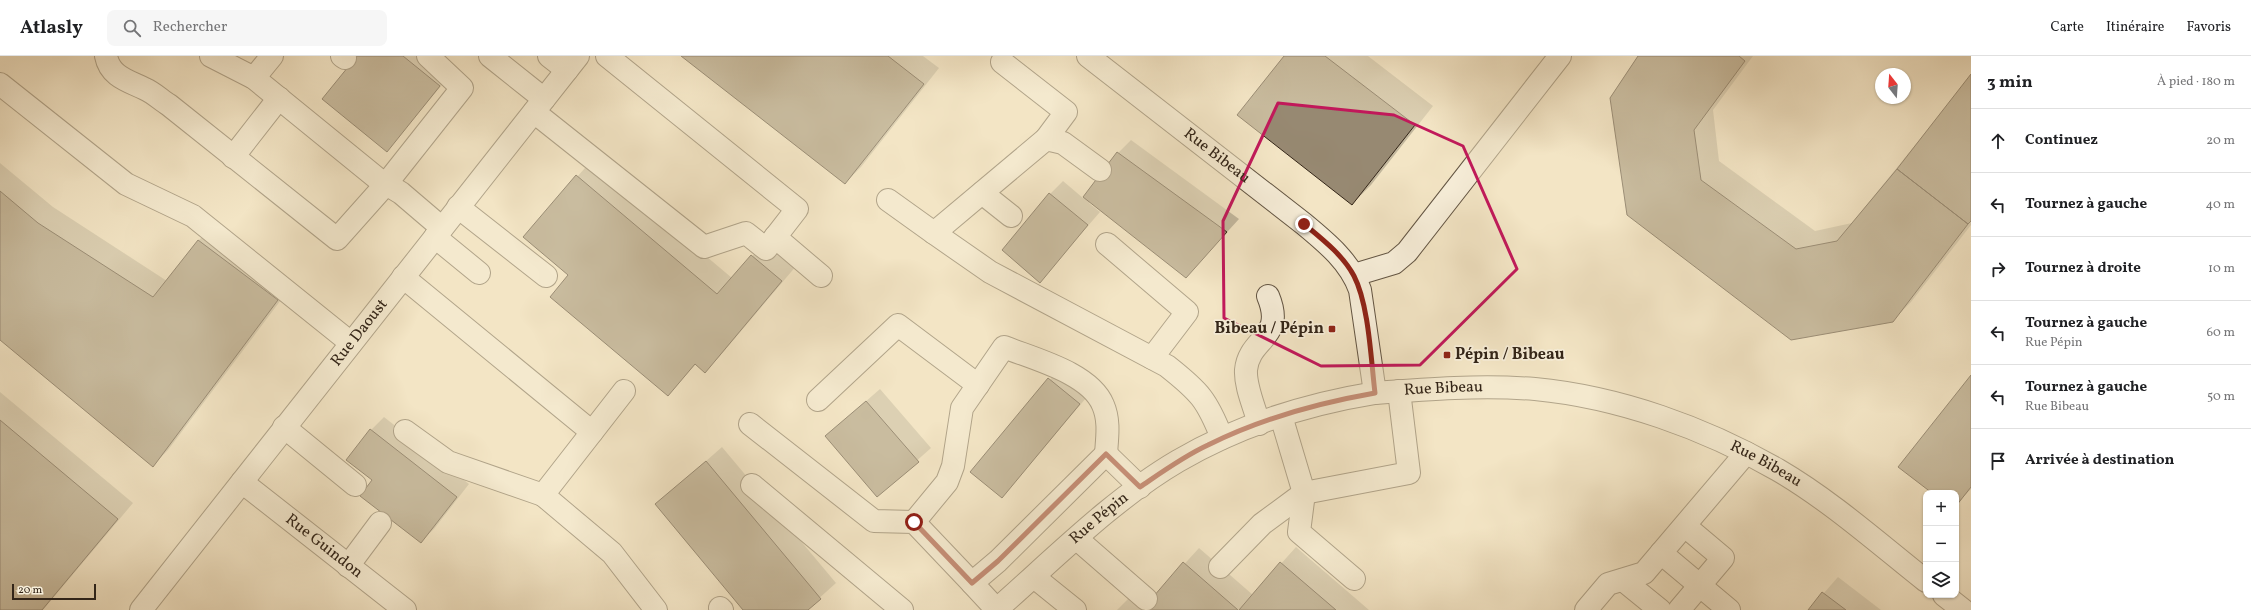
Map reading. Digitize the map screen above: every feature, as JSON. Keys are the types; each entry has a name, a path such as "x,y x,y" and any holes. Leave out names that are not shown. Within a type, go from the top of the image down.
{"street":[{"path":"106,56 113,71 125,81 147,90 169,105 337,239 386,184 462,88 428,56"},
{"path":"211,56 254,78 386,184 401,193 479,273"},
{"path":"490,56 539,105 704,247 746,233 766,249 797,209 607,56"},
{"path":"549,56 572,63"},
{"name":"Rue Bibeau","path":"1088,56 1304,224 1334,250 1354,275 1363,306 1375,393 1481,387 1534,389 1591,397 1653,415 1746,453 1778,470 1819,497 1923,578"},
{"path":"1354,275 1394,262 1407,252 1560,56"},
{"path":"254,78 268,58"},
{"path":"934,233 1046,139 1066,112 1002,62"},
{"name":"Rue Daoust","path":"141,610 572,63"},
{"path":"0,84 126,184 193,216 351,343"},
{"path":"233,157 279,98"},
{"path":"1046,139 1063,143 1100,170"},
{"path":"982,193 1011,216"},
{"path":"888,200 990,272 1167,366 1193,386 1209,406 1222,438"},
{"path":"458,207 546,276"},
{"path":"775,237 821,276"},
{"path":"1106,244 1187,312 1152,358"},
{"path":"403,277 592,432"},
{"path":"1259,424 1246,370 1250,357 1268,332 1274,320 1273,308 1268,296"},
{"path":"818,400 898,325 978,385"},
{"path":"914,522 947,482 954,466 962,408 1004,347 1069,373 1083,382 1103,404 1108,426 1106,454 998,561 972,583"},
{"path":"1220,567 1262,524 1304,493 1409,473 1399,391"},
{"path":"543,495 624,392"},
{"name":"Rue Pépin","path":"997,610 1116,505 1177,461 1222,438 1281,416 1327,402 1375,393"},
{"path":"1281,416 1304,493 1299,532 1354,579"},
{"path":"750,424 874,522 914,522 997,610"},
{"path":"284,427 355,485"},
{"path":"405,431 448,462 543,495 612,553 656,610"},
{"path":"1586,610 1608,584 1644,573 1746,453"},
{"path":"1106,454 1140,487"},
{"name":"Rue Guindon","path":"242,482 405,610"},
{"path":"752,485 902,610"},
{"path":"348,566 380,523"},
{"path":"1679,610 1723,558 1685,526"},
{"path":"1077,539 1146,599"},
{"path":"1661,553 1729,610"},
{"path":"1034,577 1075,610"},
{"path":"1623,580 1660,610"},
{"path":"1948,598 1963,610"}],"highlighted area":[{"path":"1278,103 1394,115 1463,146 1517,269 1420,365 1321,366 1224,318 1223,221"}],"building":[{"path":"357,56 403,56 440,86 387,152 322,99"},
{"path":"681,56 888,56 924,84 845,184"},
{"path":"1284,56 1325,56 1415,125 1352,205 1237,115"},
{"path":"1638,56 1739,56 1745,61 1694,130 1701,180 1796,249 1837,241 1897,169 1968,224 1893,322 1791,340 1627,215 1610,98"},
{"path":"1971,74 1971,221 1968,224 1897,169"},
{"path":"1117,152 1227,232 1186,278 1083,197"},
{"path":"576,175 717,294 751,255 782,281 705,373 695,364 668,396 550,297 568,275 523,237"},
{"path":"0,191 38,223 153,297 198,240 278,300 153,467 0,340"},
{"path":"1049,193 1088,225 1040,283 1002,250"},
{"path":"1971,375 1971,487 1959,502 1959,490 1928,490 1898,467"},
{"path":"1048,378 1080,404 1002,498 970,472"},
{"path":"866,401 919,462 877,497 825,436"},
{"path":"0,420 118,519 42,610 0,610"},
{"path":"370,429 457,497 421,543 360,496 372,480 346,460"},
{"path":"706,461 821,599 808,610 743,610 655,504"},
{"path":"1183,562 1238,610 1142,610"},
{"path":"1280,562 1336,610 1239,610"},
{"path":"1822,592 1846,610 1808,610"}],"place":[{"name":"Bibeau / Pépin","path":"1332,329"},
{"name":"Pépin / Bibeau","path":"1447,355"}],"route":[{"path":"914,522 972,583 998,561 1106,454 1140,487 1177,461 1241,430 1327,402 1375,393 1363,306 1360,290 1354,275 1334,250 1304,224"}]}
